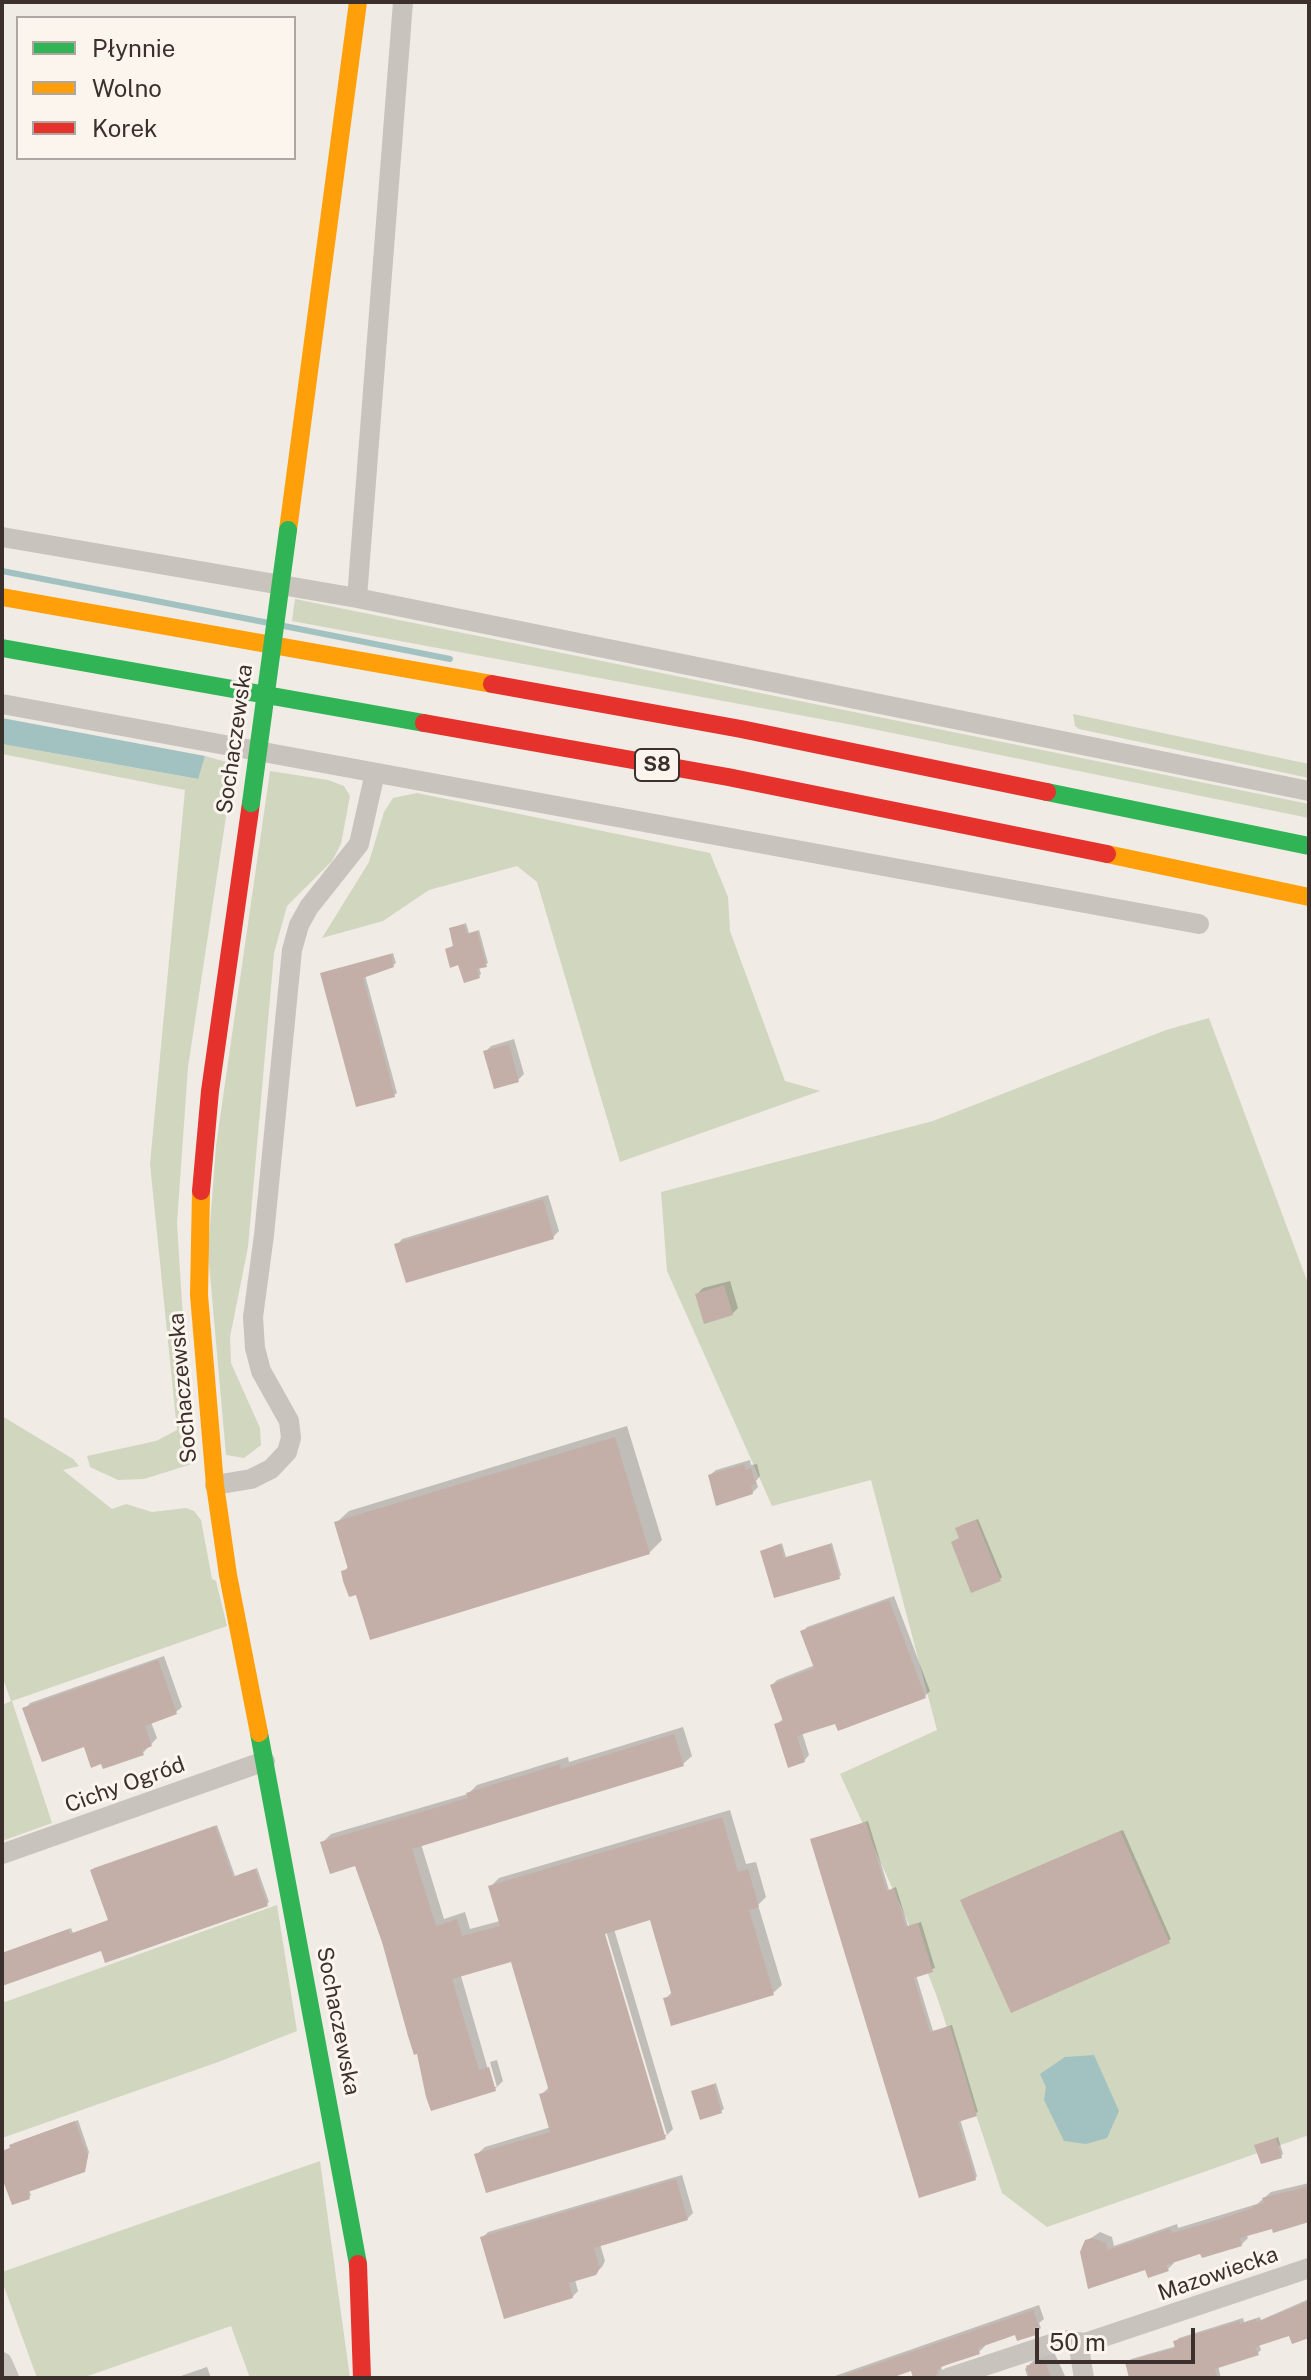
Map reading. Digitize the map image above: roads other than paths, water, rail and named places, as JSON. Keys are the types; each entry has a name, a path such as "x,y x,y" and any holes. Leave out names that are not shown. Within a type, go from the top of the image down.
{"main road":[{"name":"Sochaczewska","path":"358,2 210,1091 201,1185 199,1295 215,1485 232,1600 265,1761 359,2271 362,2378"},
{"name":"S8","path":"2,597 741,729 1309,846"},
{"name":"S8","path":"2,648 728,777 1309,897"}],"street":[{"path":"357,598 403,2"},
{"path":"2,537 357,598 1309,791"},
{"path":"2,704 1199,924"},
{"name":"Sochaczewska","path":"215,1485 251,1479 271,1469 287,1452 291,1438 289,1421 261,1371 255,1348 253,1317 292,950 299,925 309,907 359,844 375,773"},
{"name":"Cichy Ogród","path":"2,1854 265,1761"},
{"name":"Mazowiecka","path":"948,2378 1063,2340 1085,2343 1309,2268"},
{"path":"1084,2378 1080,2354 1085,2343"},
{"path":"2,2362 9,2378"}],"water":[{"path":"2,718 205,756 198,779 2,744"},
{"path":"1094,2055 1119,2111 1107,2138 1086,2144 1064,2141 1044,2100 1046,2087 1040,2074 1065,2057"}],"waterway":[{"path":"2,571 269,623"},
{"path":"284,626 450,659"}]}
